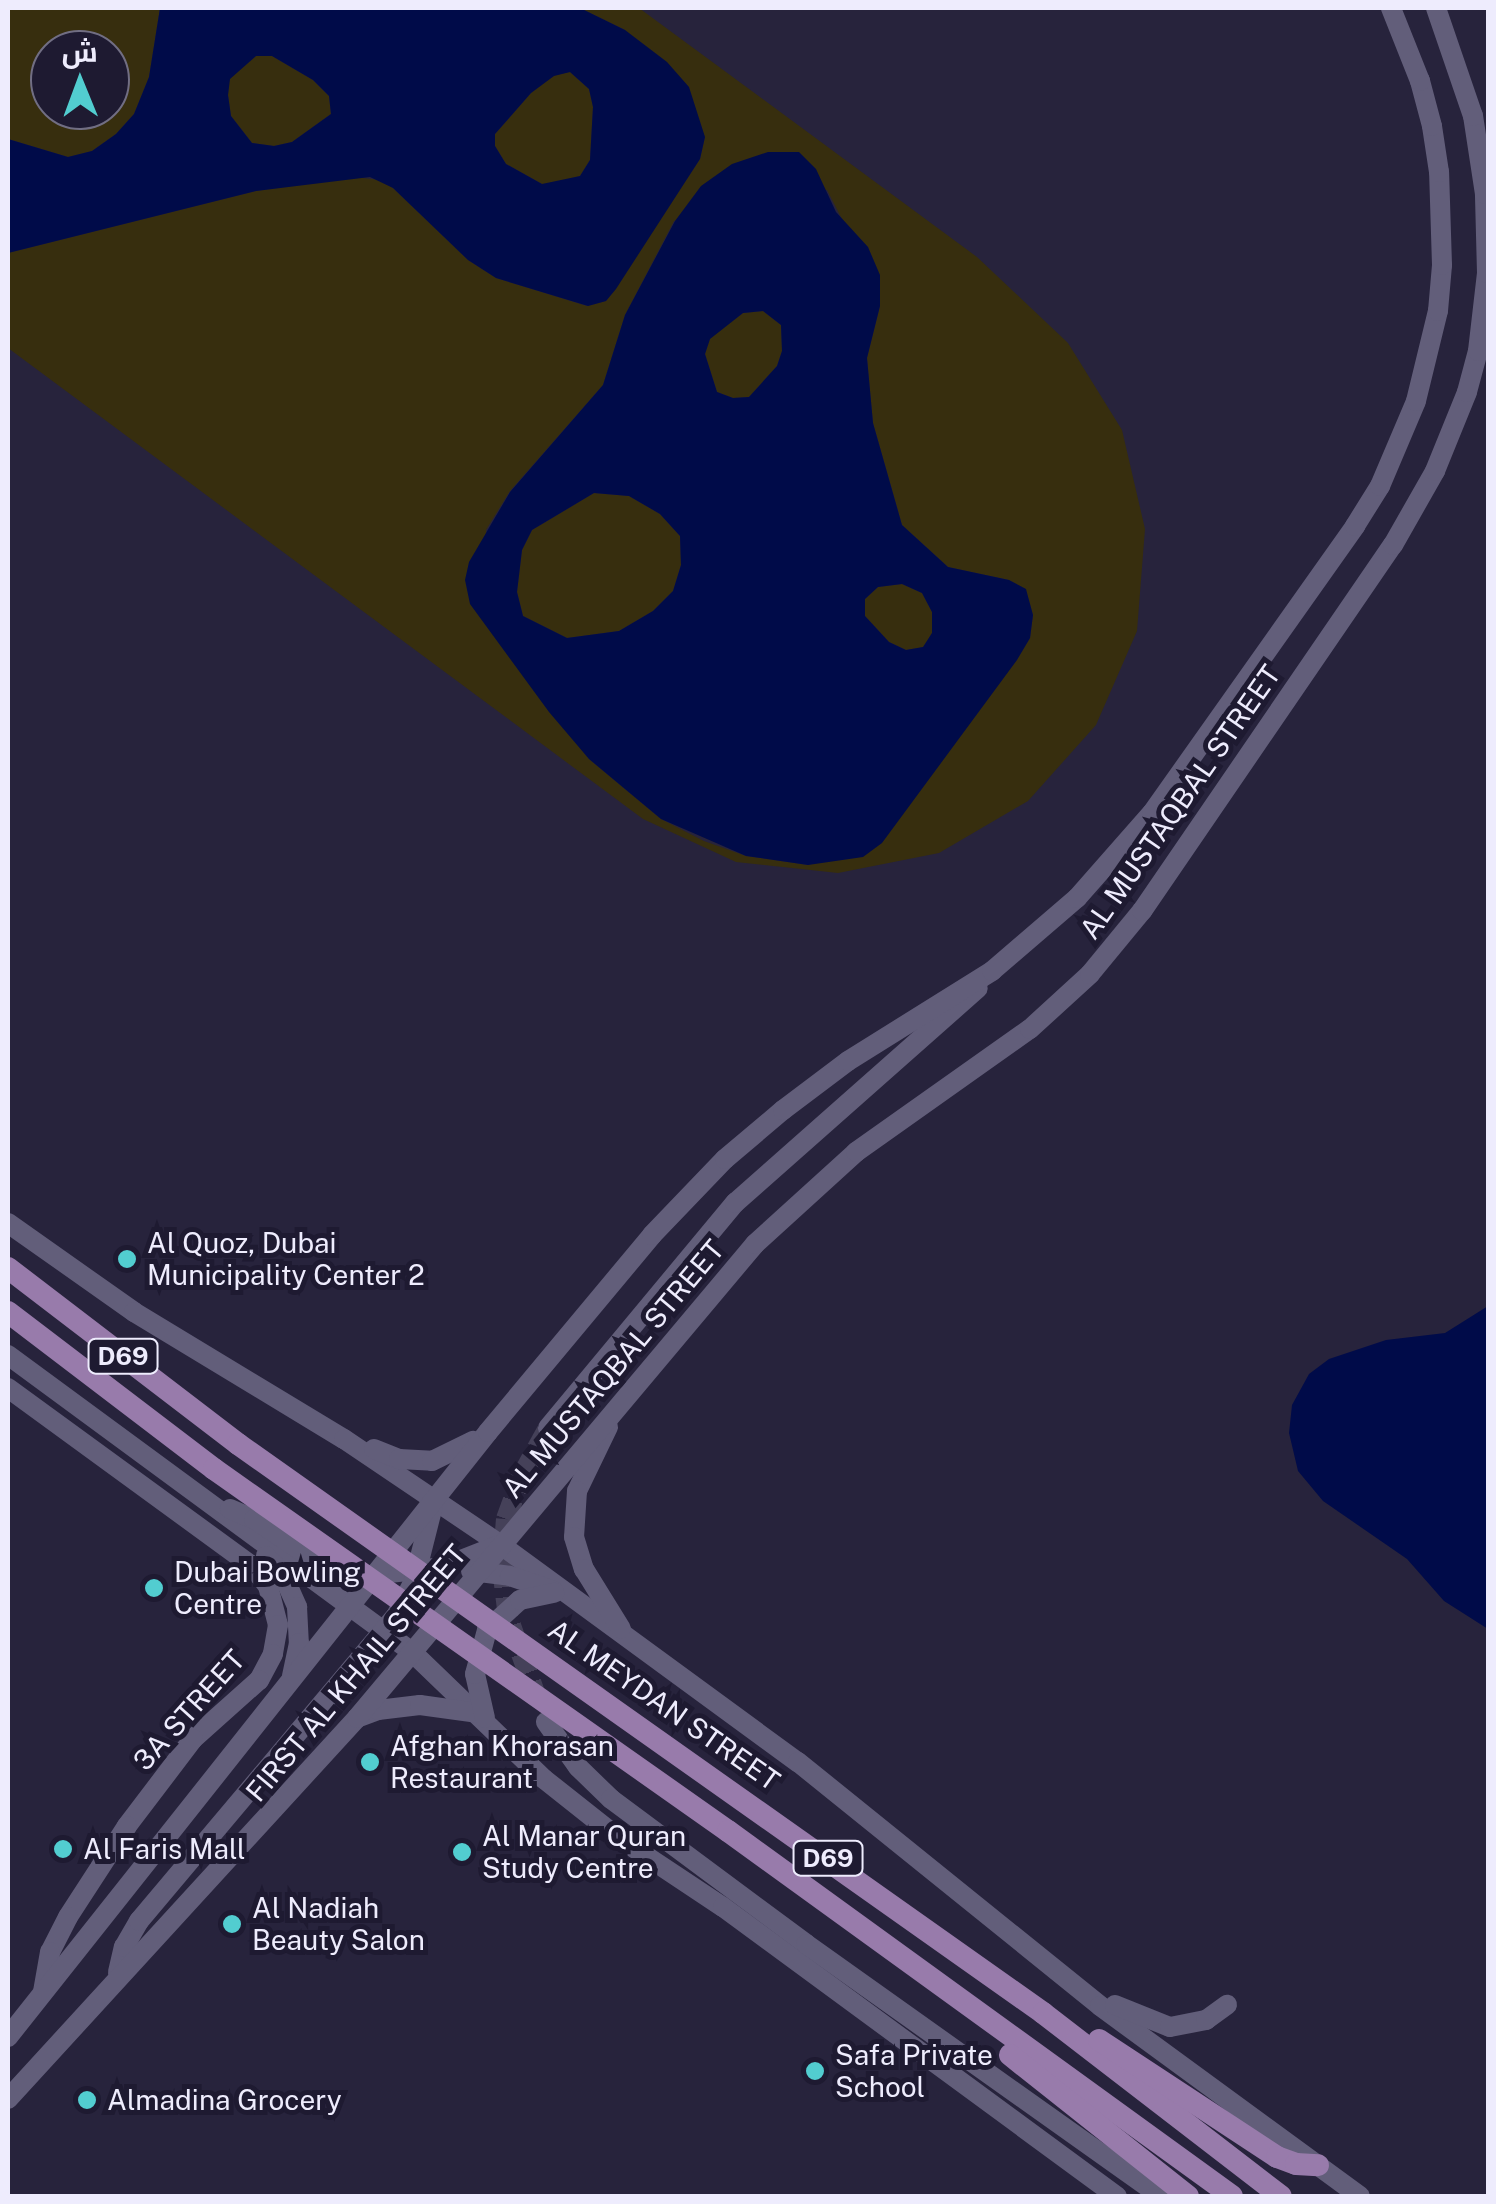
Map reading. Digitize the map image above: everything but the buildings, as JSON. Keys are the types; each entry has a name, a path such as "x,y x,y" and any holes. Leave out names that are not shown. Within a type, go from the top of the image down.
{"main road":[{"path":"1376,8 1420,81"},
{"name":"AL MUSTAQBAL STREET","path":"441,1504 488,1432 652,1235 738,1148 848,1061 992,971 1077,898 1152,813 1356,526 1400,444 1429,356 1442,265 1440,172 1420,81 1391,8"},
{"name":"AL MUSTAQBAL STREET","path":"501,1545 727,1275 815,1186 1030,1028 1117,944 1393,545 1436,471 1466,392 1484,312 1485,194 1473,116 1436,8"},
{"path":"1466,392 1488,353"},
{"path":"548,1428 736,1202 814,1128 949,1019 992,971"},
{"path":"8,1223 184,1344 344,1440 501,1545 798,1762 1100,2006 1360,2196"},
{"name":"AL MEYDAN STREET","path":"8,1268 238,1444 1043,2013 1281,2196"},
{"name":"D69","path":"8,1312 214,1469 596,1738 1232,2196"},
{"path":"8,1355 412,1652 544,1779 616,1836 723,1907 1118,2196"},
{"name":"3A STREET","path":"8,1388 260,1575 276,1610 277,1640 267,1668 232,1707 193,1739 128,1826 58,1934 42,1992"},
{"path":"622,1398 577,1491 573,1514 574,1537 584,1570 627,1638"},
{"path":"344,1440 416,1462 448,1456 488,1432"},
{"path":"412,1652 422,1575 441,1504"},
{"name":"FIRST AL KHAIL STREET","path":"8,2036 373,1578 441,1504"},
{"path":"218,1510 246,1514 333,1570 373,1578 480,1570 566,1593"},
{"path":"218,1510 227,1525 272,1561 291,1590 299,1625 285,1689 232,1707"},
{"path":"350,1607 501,1545"},
{"name":"FIRST AL KHAIL STREET","path":"8,2099 262,1827 501,1545"},
{"path":"118,1977 124,1948 139,1922 384,1632 422,1575"},
{"path":"482,1717 475,1674 487,1630 520,1600 566,1593"},
{"path":"357,1718 378,1710 420,1704 482,1717"},
{"path":"546,1722 578,1767 611,1799 806,1944 1162,2196"},
{"path":"954,1996 958,2010 970,2022 1188,2196"},
{"path":"1100,2006 1116,2005 1154,2024 1170,2026 1206,2020 1228,2005"},
{"path":"1043,2013 1070,2022 1277,2157 1296,2164 1318,2165"}],"sand":[{"path":"8,8 160,8 149,77 130,118 130,30 30,30 30,130 120,130 92,151 68,157 8,139"},
{"path":"580,8 639,8 977,257 1068,343 1122,430 1145,529 1137,631 1096,725 1028,801 939,853 838,873 736,862 643,819 8,348 8,253 256,191 353,177 381,180 393,188 468,260 496,278 587,306 606,301 700,159 705,137 625,30","holes":["827,190 848,231 868,247 880,306 867,358 873,423 902,525 948,567 1009,580 1025,589 1033,615 1030,638 1016,660 881,843 808,865 746,856 704,841 661,819 589,759 494,635 486,530 510,491 603,385 625,315 674,221"]},
{"path":"256,56 272,56 313,80 329,96 331,114 292,142 274,146 252,143 231,116 228,95 229,79"},
{"path":"570,72 589,89 593,107 590,160 580,176 542,184 506,164 495,146 495,134 531,93 554,75"},
{"path":"763,311 781,325 782,351 777,366 749,397 733,398 717,392 705,354 710,338 743,313"},
{"path":"594,493 629,496 660,514 680,536 681,565 673,591 653,611 619,631 567,638 523,616 517,592 522,550 532,530"},
{"path":"902,584 922,593 932,612 932,633 924,647 906,650 889,642 865,616 865,599 878,587"}],"shaded area":[{"path":"160,8 580,8 625,30 667,62 689,87 705,137 700,159 616,289 606,301 588,306 496,278 468,260 393,188 370,177 256,191 8,253 8,139 68,157 92,151 120,130 130,130 149,77","holes":["256,56 272,56 313,80 329,96 331,114 292,142 274,146 252,143 231,116 228,95 230,79","570,72 589,89 593,107 590,160 580,176 542,184 506,164 495,146 495,134 531,93 554,76"]},
{"path":"768,152 799,152 816,169 836,212 868,247 880,275 880,306 867,358 873,423 902,525 948,567 1009,580 1026,589 1033,615 1030,638 1017,660 882,843 863,857 808,865 746,856 661,819 589,759 549,712 470,604 465,580 469,562 510,492 603,385 625,315 675,221 701,186 732,164","holes":["763,311 781,325 782,351 777,366 749,397 733,398 717,392 705,354 710,339 743,313","594,493 629,496 660,514 680,536 681,565 673,591 653,611 619,631 567,638 523,616 517,592 522,550 532,530","902,584 922,593 932,612 932,633 923,647 906,650 889,642 865,616 865,599 878,587"]},
{"path":"1488,1306 1488,1629 1444,1601 1407,1559 1323,1501 1298,1471 1289,1433 1292,1405 1309,1374 1329,1359 1386,1340 1445,1333"}],"tunnel":[{"path":"538,1701 508,1617 502,1568 506,1519 522,1475 548,1428"}],"place":[{"name":"Al Quoz, Dubai Municipality Center 2","path":"127,1259"},
{"name":"Dubai Bowling Centre","path":"154,1588"},
{"name":"Afghan Khorasan Restaurant","path":"370,1762"},
{"name":"Al Faris Mall","path":"63,1849"},
{"name":"Al Manar Quran Study Centre","path":"462,1852"},
{"name":"Al Nadiah Beauty Salon","path":"232,1924"},
{"name":"Safa Private School","path":"815,2071"},
{"name":"Almadina Grocery","path":"87,2100"}]}
